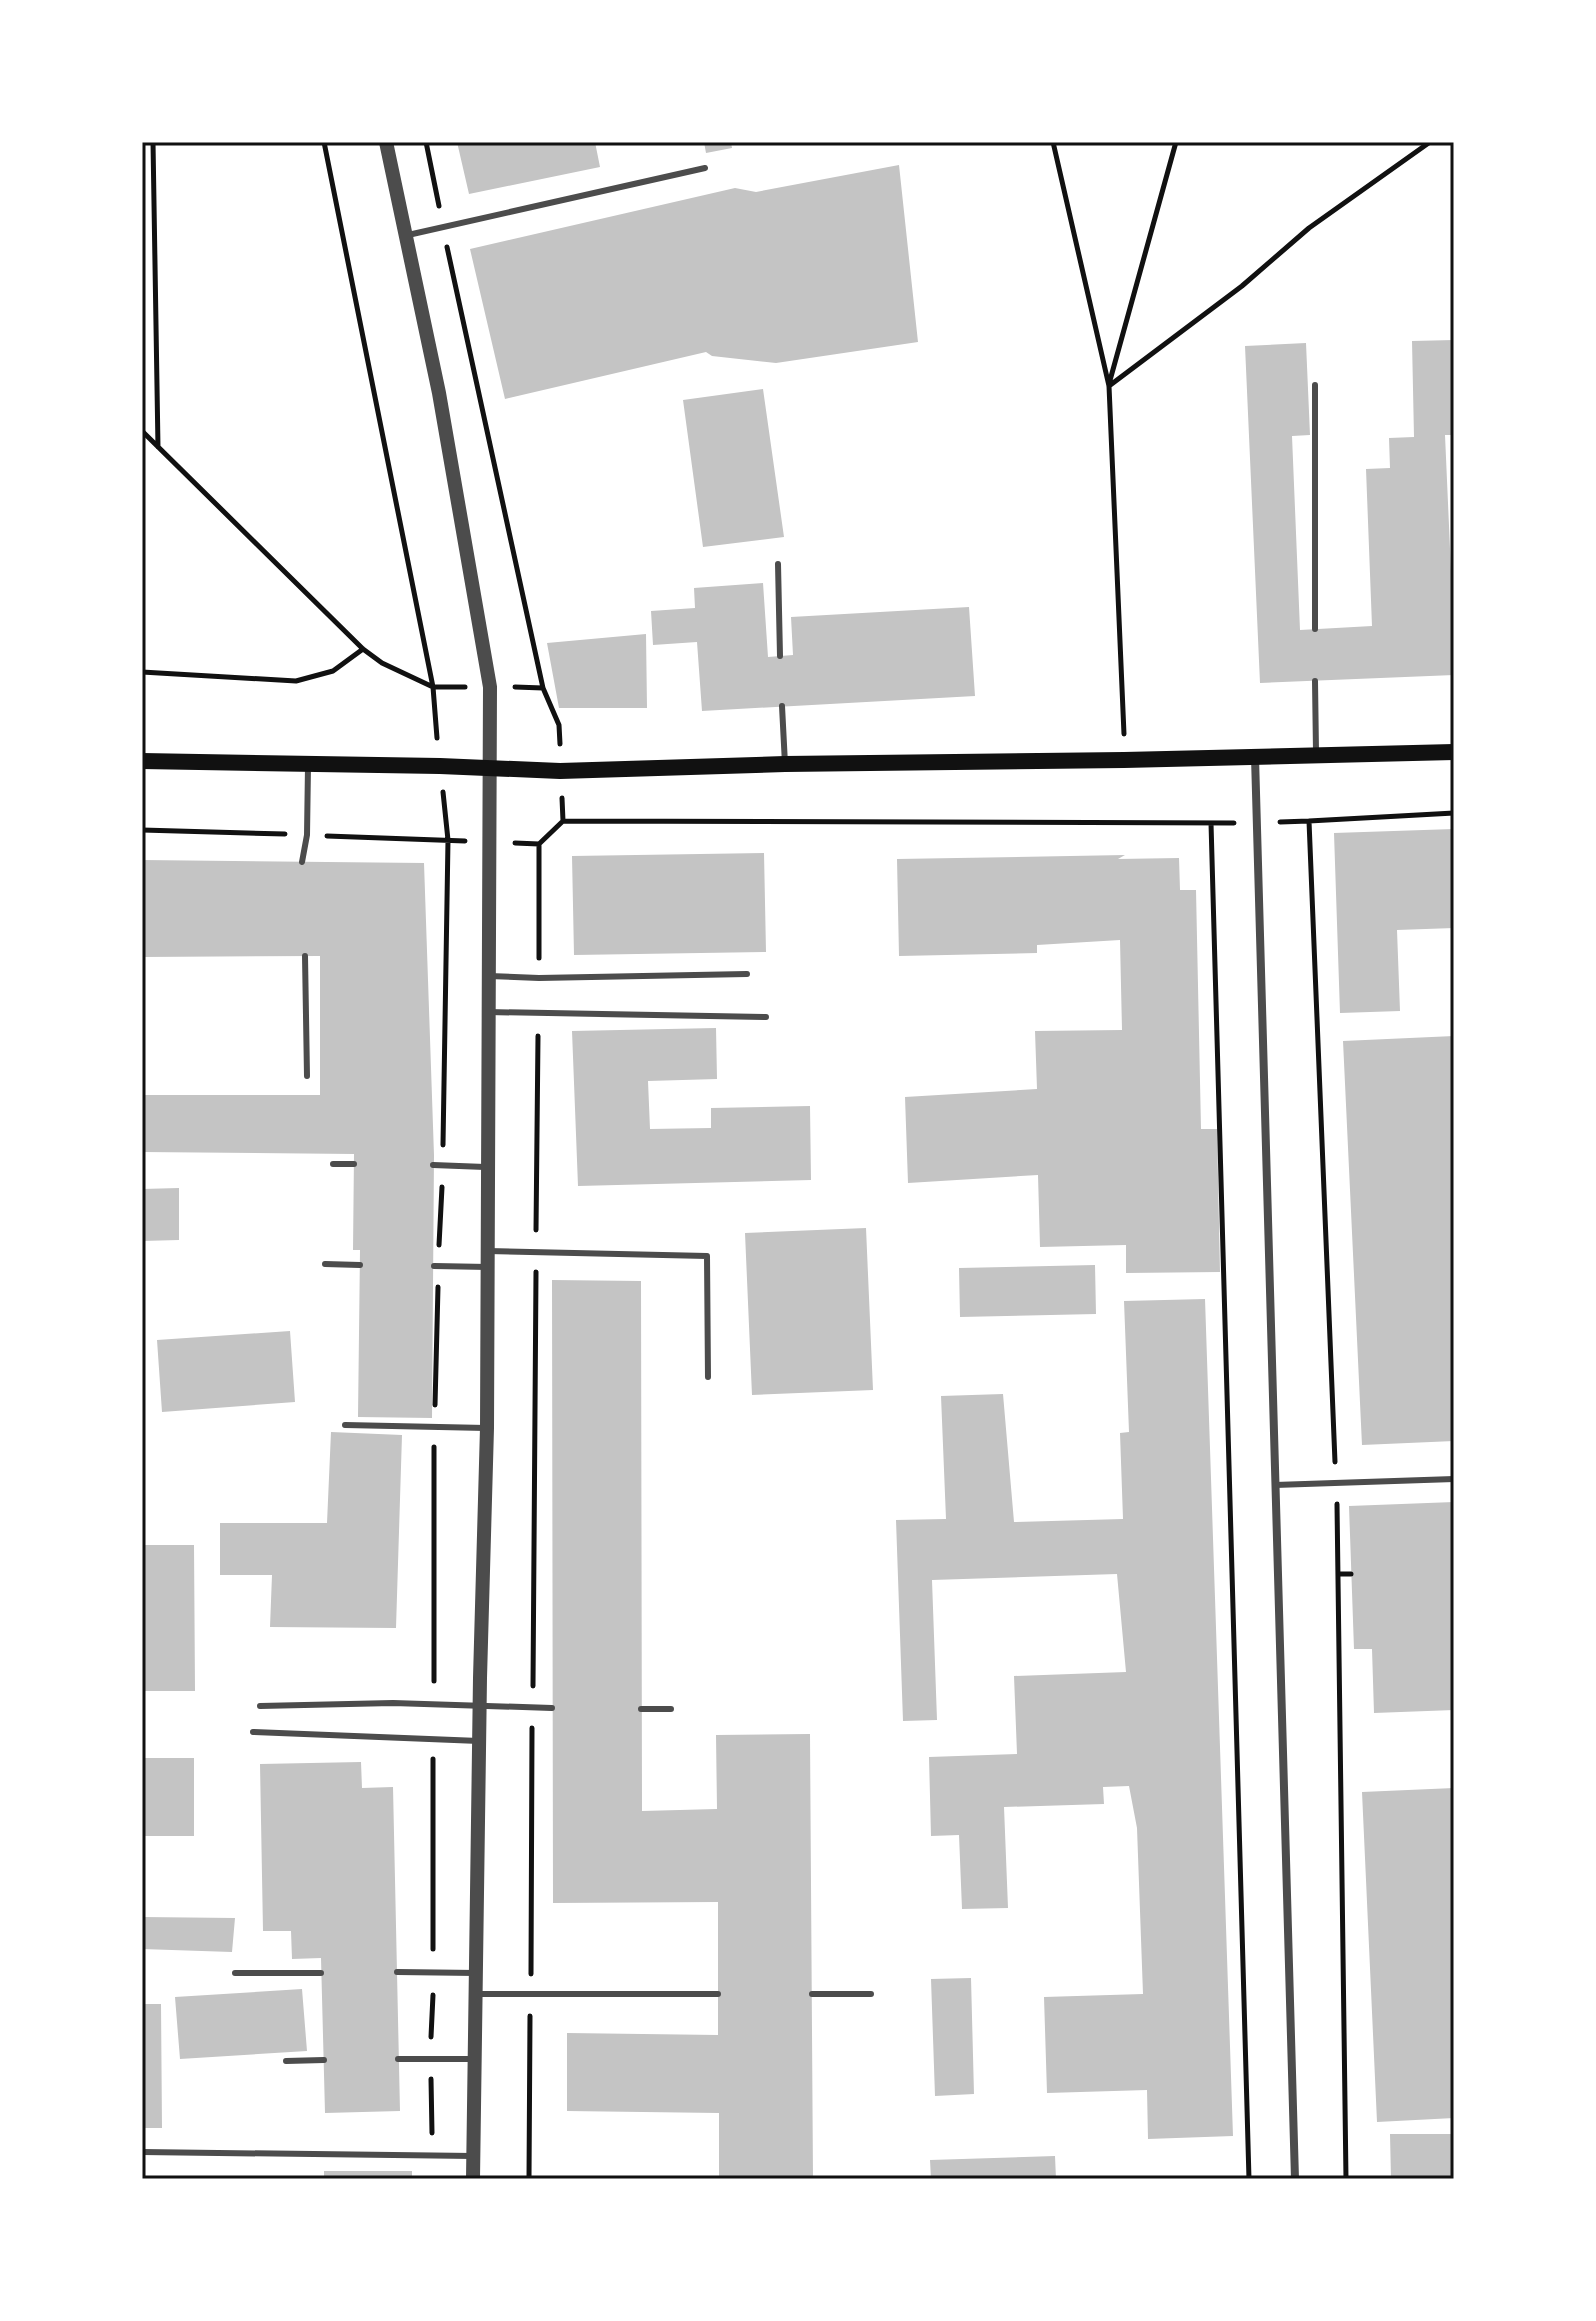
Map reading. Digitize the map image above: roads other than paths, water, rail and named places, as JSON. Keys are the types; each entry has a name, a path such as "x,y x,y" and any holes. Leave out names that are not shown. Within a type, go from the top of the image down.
{"main road":[{"path":"142,761 560,771 1454,752"}],"street":[{"path":"386,142 439,393 490,687 487,1428 473,2179"},
{"path":"1255,757 1295,2179"}],"lane":[{"path":"406,235 705,168"},
{"path":"1315,385 1315,629"},
{"path":"778,564 780,656"},
{"path":"1315,681 1316,756"},
{"path":"782,706 785,764"},
{"path":"302,862 307,835 308,766"},
{"path":"305,956 307,1076"},
{"path":"489,976 747,974"},
{"path":"488,1012 766,1017"},
{"path":"333,1164 354,1164"},
{"path":"433,1165 488,1168"},
{"path":"434,1266 536,1254 707,1256 708,1377"},
{"path":"325,1264 360,1265"},
{"path":"345,1425 487,1428"},
{"path":"1275,1485 1454,1479"},
{"path":"260,1706 393,1703 552,1708"},
{"path":"641,1709 671,1709"},
{"path":"253,1732 479,1741"},
{"path":"397,1972 476,1973"},
{"path":"235,1973 321,1973"},
{"path":"476,1994 718,1994"},
{"path":"812,1994 871,1994"},
{"path":"398,2059 475,2059"},
{"path":"286,2061 324,2060"},
{"path":"142,2152 473,2156"}]}
